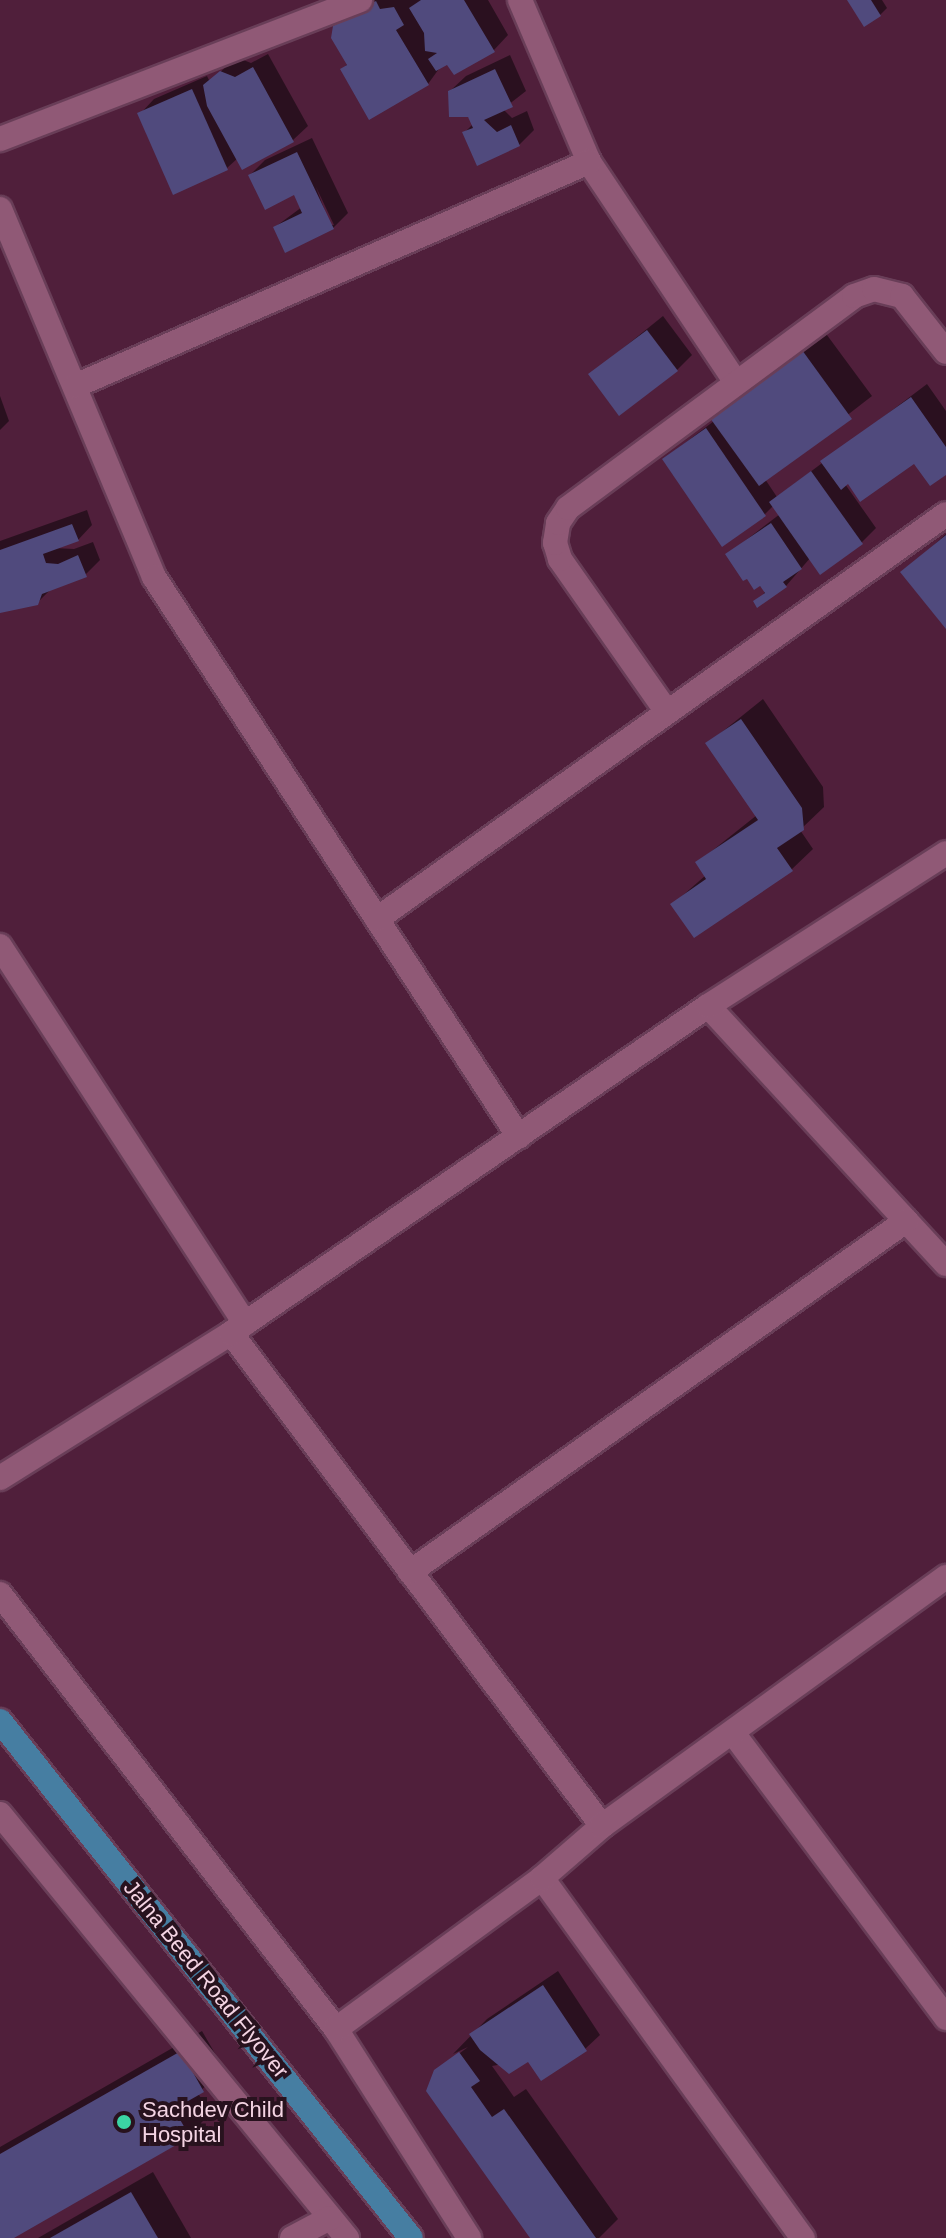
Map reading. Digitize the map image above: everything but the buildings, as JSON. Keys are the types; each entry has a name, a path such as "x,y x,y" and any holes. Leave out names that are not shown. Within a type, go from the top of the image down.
{"main road":[{"name":"Jalna Beed Road Flyover","path":"0,1721 411,2238"}],"street":[{"path":"0,139 360,0"},
{"path":"520,0 589,162 735,381"},
{"path":"75,386 589,162"},
{"path":"0,209 154,577 519,1137"},
{"path":"667,712 560,559 555,543 558,523 568,508 735,381 854,296 874,289 890,290 913,305 946,352"},
{"path":"377,919 946,514"},
{"path":"0,1478 238,1328 708,1006 946,853"},
{"path":"0,946 238,1328 410,1572 602,1826"},
{"path":"708,1006 946,1264"},
{"path":"410,1572 906,1221"},
{"path":"336,2029 542,1878 602,1826 946,1577"},
{"path":"0,1594 336,2029 469,2238"},
{"path":"733,1733 946,2018"},
{"path":"0,1814 347,2238"},
{"path":"542,1878 803,2238"},
{"path":"292,2238 330,2218"}],"place":[{"name":"Sachdev Child Hospital","path":"124,2122"}]}
